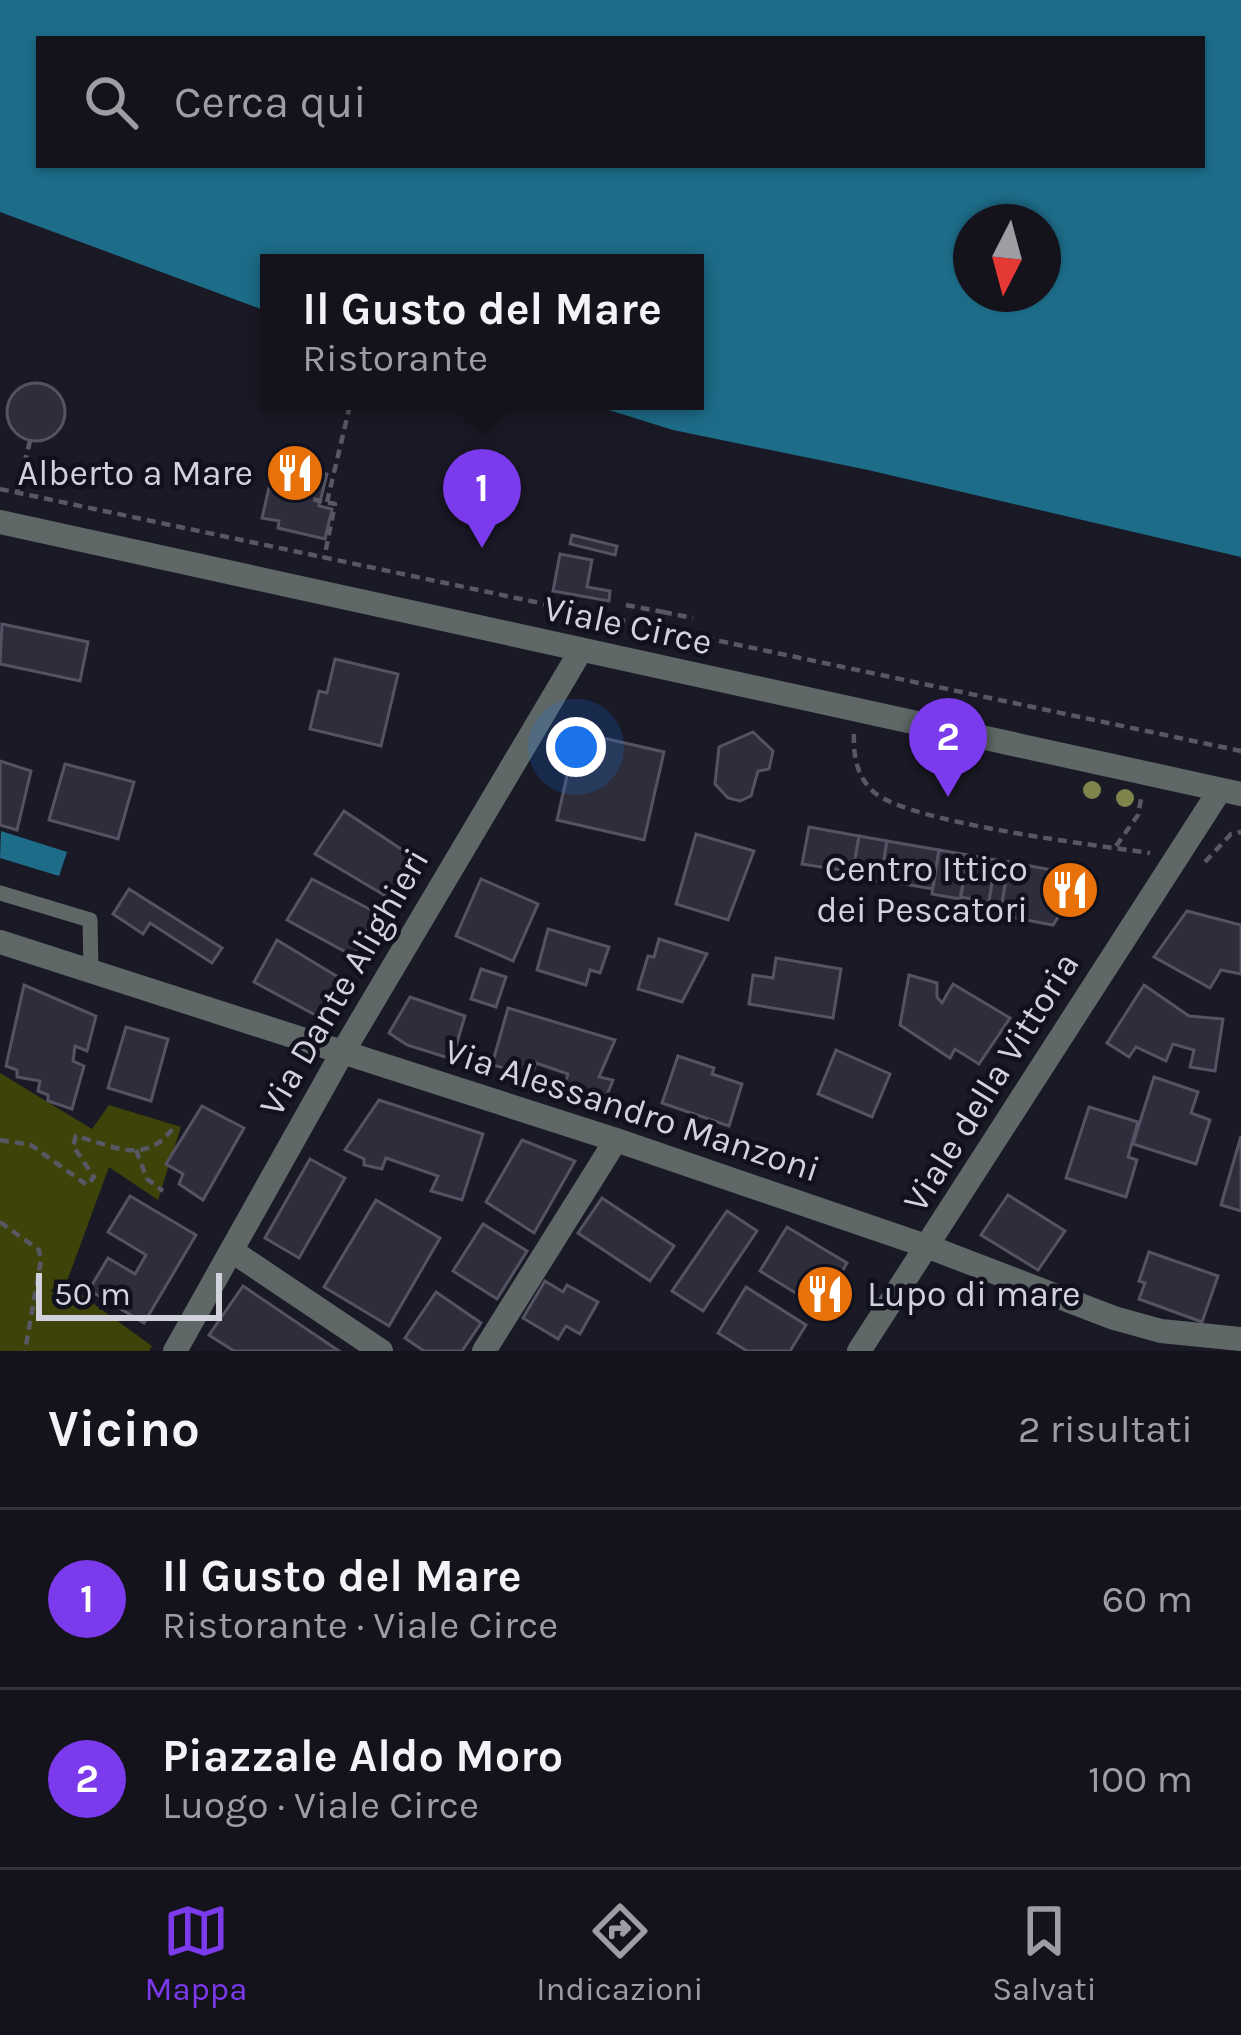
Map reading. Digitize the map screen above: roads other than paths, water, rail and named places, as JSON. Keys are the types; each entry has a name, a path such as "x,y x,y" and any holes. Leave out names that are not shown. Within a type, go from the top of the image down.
{"street":[{"name":"Viale Circe","path":"0,522 1231,792"},
{"name":"Via Dante Alighieri","path":"186,1346 232,1251 341,1055 580,652"},
{"name":"Viale della Vittoria","path":"859,1351 1177,858 1231,792"},
{"name":"Via Alessandro Manzoni","path":"0,942 616,1140 929,1247 1136,1325 1241,1339"},
{"path":"484,1351 616,1140"},
{"path":"232,1251 381,1351"}],"lane":[{"path":"0,893 90,920 91,973"}],"water":[{"path":"0,0 1241,0 1241,557 673,430 609,410 704,410 704,254 260,254 260,309 0,212"},
{"path":"1,831 67,852 59,876 0,858"}],"place":[{"name":"Alberto a Mare","path":"295,473"},
{"name":"Il Gusto del Mare","path":"482,548"},
{"name":"Piazzale Aldo Moro","path":"948,797"},
{"name":"Centro Ittico dei Pescatori","path":"1070,890"},
{"name":"Lupo di mare","path":"825,1294"}]}
